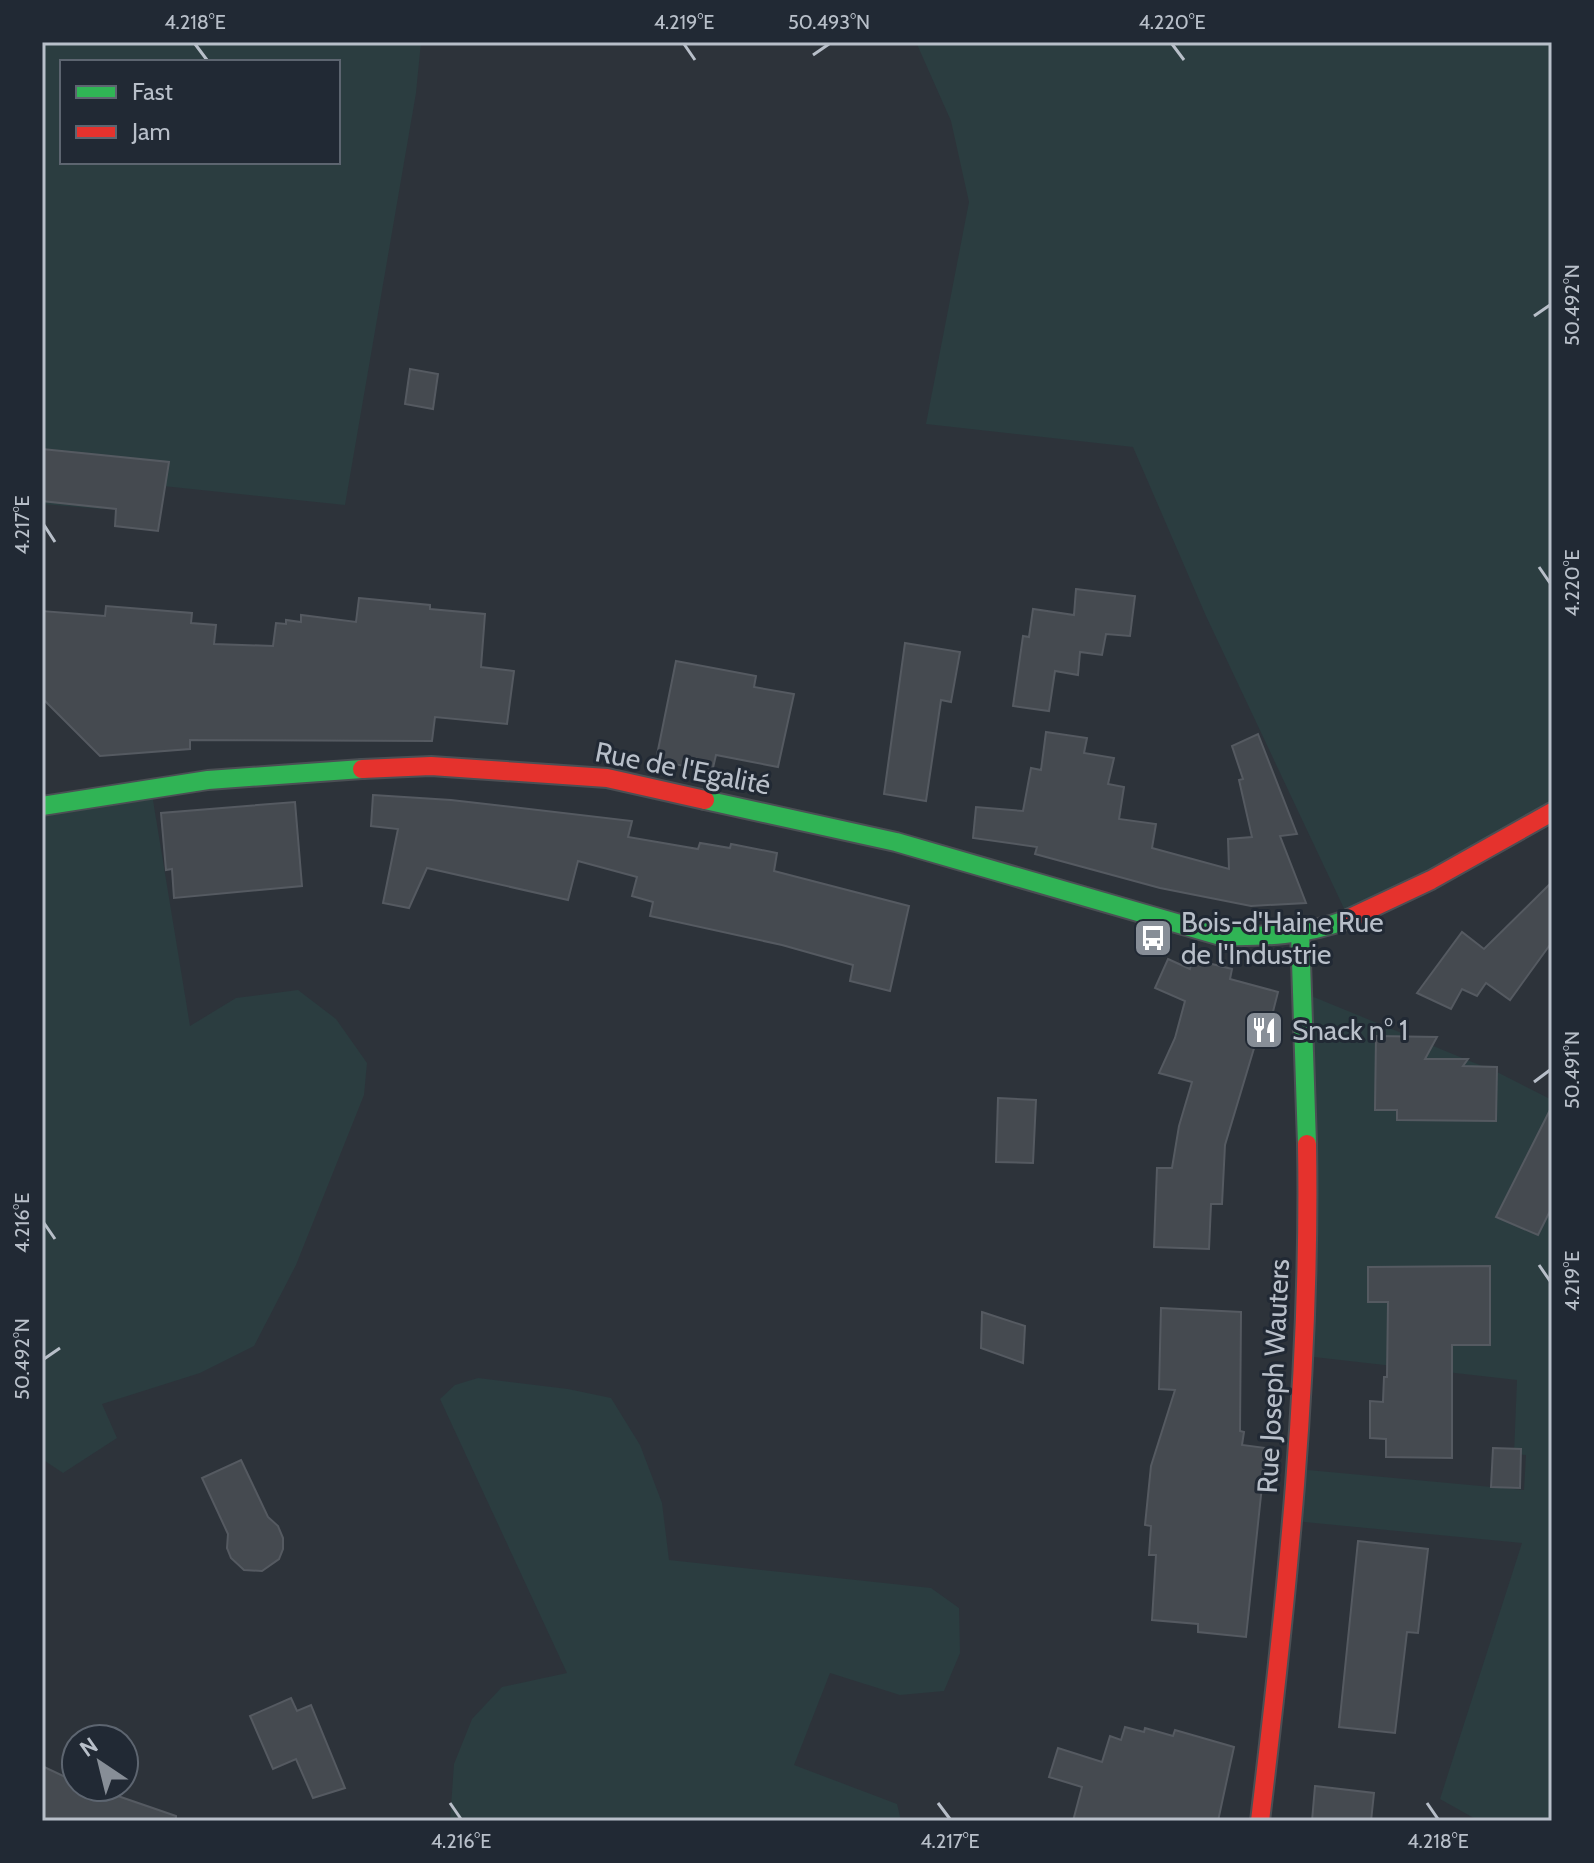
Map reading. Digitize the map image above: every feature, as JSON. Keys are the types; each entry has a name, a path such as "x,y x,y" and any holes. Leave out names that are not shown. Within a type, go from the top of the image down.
{"street":[{"name":"Rue de l'Egalité","path":"42,806 208,780 331,770 431,766 607,778 896,842 1221,936 1270,937 1330,926 1380,906 1552,812"},
{"name":"Rue Joseph Wauters","path":"1260,1821 1294,1521 1305,1356 1309,1173 1300,931"}],"shaded area":[{"path":"42,42 421,42 416,93 345,505 106,480 102,509 42,504"},
{"path":"916,42 1552,42 1552,812 1349,919 1206,616 1133,447 926,424 969,202 951,121"},
{"path":"151,788 190,1026 236,998 298,990 336,1019 367,1063 364,1095 296,1265 254,1346 200,1373 102,1404 117,1438 63,1473 42,1459 42,806"},
{"path":"1304,993 1499,1073 1552,1100 1552,1821 1479,1821 1440,1799 1522,1543 1294,1521 1297,1469 1524,1490 1526,1455 1514,1454 1517,1380 1305,1356"},
{"path":"478,1378 568,1389 611,1398 640,1445 662,1503 669,1560 931,1588 959,1608 960,1653 944,1691 900,1695 830,1673 794,1765 897,1804 901,1821 450,1821 454,1764 472,1719 502,1687 567,1673 440,1399 455,1385"}],"building":[{"path":"410,369 438,374 433,409 405,404"},
{"path":"42,449 169,462 158,531 115,526 116,509 42,501"},
{"path":"1076,589 1135,596 1130,636 1106,634 1102,655 1080,652 1078,675 1055,671 1049,711 1013,706 1023,636 1029,637 1033,609 1074,615"},
{"path":"359,598 485,614 481,667 514,671 507,724 435,717 432,741 190,740 190,749 100,756 42,698 42,611 105,616 106,606 192,613 191,623 216,625 214,644 273,646 276,623 286,624 286,620 301,622 301,615 356,622"},
{"path":"905,643 960,652 951,702 941,700 926,801 884,794"},
{"path":"676,661 756,676 754,687 794,694 778,767 716,755 712,772 656,760"},
{"path":"1046,732 1087,738 1084,753 1114,758 1108,784 1124,787 1119,819 1156,824 1152,848 1229,869 1228,839 1252,837 1239,780 1243,779 1232,746 1258,734 1297,834 1280,836 1306,903 1251,906 1160,888 1035,854 1037,847 973,838 976,807 1023,811 1031,768 1041,770"},
{"path":"373,795 451,800 632,821 628,837 698,849 700,843 730,848 731,844 777,853 774,871 909,906 890,991 850,981 853,965 782,945 650,916 653,902 632,896 637,877 578,861 568,900 427,868 409,908 383,903 398,829 371,826"},
{"path":"295,802 302,886 174,898 172,869 166,870 161,813"},
{"path":"1552,882 1552,942 1510,1000 1486,983 1477,996 1462,989 1451,1009 1417,993 1462,932 1484,949"},
{"path":"1168,959 1190,969 1192,959 1232,969 1230,979 1278,992 1264,1047 1255,1045 1225,1145 1222,1204 1211,1204 1209,1249 1154,1247 1157,1168 1172,1168 1179,1126 1192,1082 1159,1073 1175,1038 1185,1001 1155,988"},
{"path":"1376,1036 1437,1037 1425,1059 1468,1059 1463,1066 1497,1067 1496,1121 1397,1120 1397,1110 1375,1110"},
{"path":"998,1098 1036,1100 1033,1163 996,1162"},
{"path":"1552,1106 1552,1207 1538,1235 1496,1217"},
{"path":"1490,1266 1490,1345 1452,1345 1452,1458 1386,1457 1386,1439 1370,1438 1370,1401 1383,1402 1384,1377 1387,1377 1388,1302 1368,1302 1368,1267"},
{"path":"1161,1308 1241,1312 1242,1445 1266,1448 1246,1637 1198,1632 1198,1624 1152,1620 1156,1555 1149,1555 1151,1526 1145,1525 1151,1466 1175,1390 1159,1389"},
{"path":"982,1312 1025,1326 1023,1363 981,1348"},
{"path":"1493,1448 1521,1449 1520,1488 1491,1487"},
{"path":"241,1460 268,1517 278,1526 283,1538 279,1559 262,1571 244,1570 231,1558 227,1548 228,1534 202,1478"},
{"path":"1358,1541 1428,1549 1418,1633 1407,1632 1395,1733 1339,1727"},
{"path":"291,1698 297,1711 311,1705 345,1788 313,1798 296,1759 273,1769 250,1716"},
{"path":"1125,1727 1144,1732 1145,1728 1173,1736 1175,1730 1234,1747 1218,1821 1073,1821 1082,1787 1049,1777 1058,1748 1102,1762 1110,1736 1121,1740"},
{"path":"42,1766 60,1774 60,1803 138,1803 176,1816 176,1821 42,1821"},
{"path":"1315,1786 1374,1793 1371,1821 1312,1821"}],"traffic: fast":[{"path":"42,806 208,780 362,769"},
{"path":"705,800 896,842 1221,936 1284,934 1346,920"},
{"path":"1300,931 1307,1144"}],"traffic: jam":[{"path":"362,769 431,766 607,778 705,800"},
{"path":"1346,920 1431,880 1552,812"},
{"path":"1260,1821 1288,1568 1301,1399 1307,1144"}],"place":[{"name":"Bois-d'Haine Rue de l'Industrie","path":"1153,938"},
{"name":"Snack n° 1","path":"1264,1030"}]}
